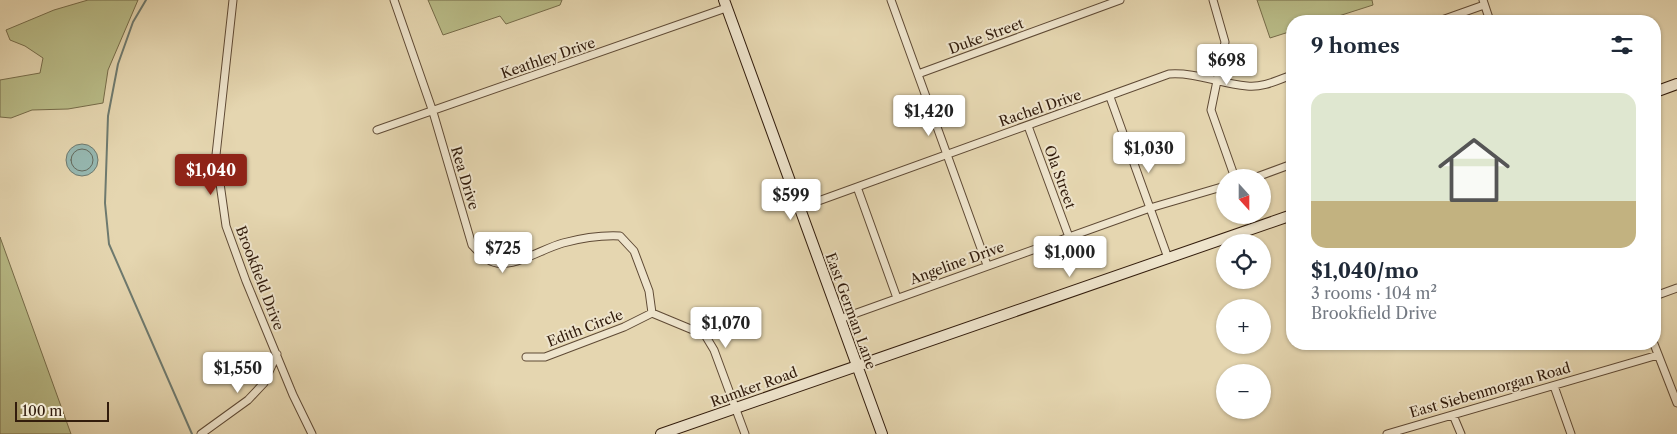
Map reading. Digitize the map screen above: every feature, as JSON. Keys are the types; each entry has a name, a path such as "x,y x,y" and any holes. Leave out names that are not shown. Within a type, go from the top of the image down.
{"street":[{"name":"Brookfield Drive","path":"233,0 216,155 226,226 286,378 312,434"},
{"name":"Rea Drive","path":"394,0 433,112 472,245 482,255 496,263 511,262 562,243 596,235 620,236 634,251 649,291 652,313"},
{"path":"891,0 988,266"},
{"name":"Duke Street","path":"918,74 1120,0"},
{"path":"1212,0 1225,42 1211,110 1232,169"},
{"path":"1453,15 1483,2 1488,15"},
{"name":"Keathley Drive","path":"377,130 433,112 725,4"},
{"name":"East German Lane","path":"725,4 882,434"},
{"name":"Rachel Drive","path":"799,208 1110,97 1169,74 1185,73 1254,86 1286,77"},
{"path":"1661,90 1677,84"},
{"path":"1110,97 1168,258"},
{"name":"Ola Street","path":"1028,126 1069,237"},
{"path":"1271,172 1286,166"},
{"path":"857,187 897,298"},
{"name":"Angeline Drive","path":"840,319 1150,208 1216,189"},
{"path":"856,365 1286,217"},
{"path":"1661,294 1677,288"},
{"path":"652,313 704,335 714,350 745,434"},
{"name":"Edith Circle","path":"526,357 545,357 624,328 652,313"},
{"path":"1656,350 1677,403"},
{"path":"201,434 248,400 264,383 277,354"},
{"name":"East Siebenmorgan Road","path":"1386,434 1658,355"},
{"name":"Rumker Road","path":"661,434 856,365"},
{"path":"1554,386 1571,434"},
{"path":"1453,415 1461,434"}],"green space":[{"path":"88,0 138,0 108,70 103,103 68,109 32,110 11,118 0,117 0,80 40,73 43,58 25,46 10,40 6,30 54,10"},
{"path":"428,0 562,0 560,5 506,24 500,16 443,35"},
{"path":"1257,0 1372,0 1373,5 1342,15 1286,15 1286,33 1270,38"},
{"path":"0,237 71,434 0,434"}],"water":[{"path":"82,144 88,145 93,149 97,154 97,166 93,171 88,175 82,176 76,175 71,171 67,166 66,160 67,154 71,149 76,145"}],"waterway":[{"path":"146,0 133,22 118,64 108,116 105,203 109,244 192,434"}]}
